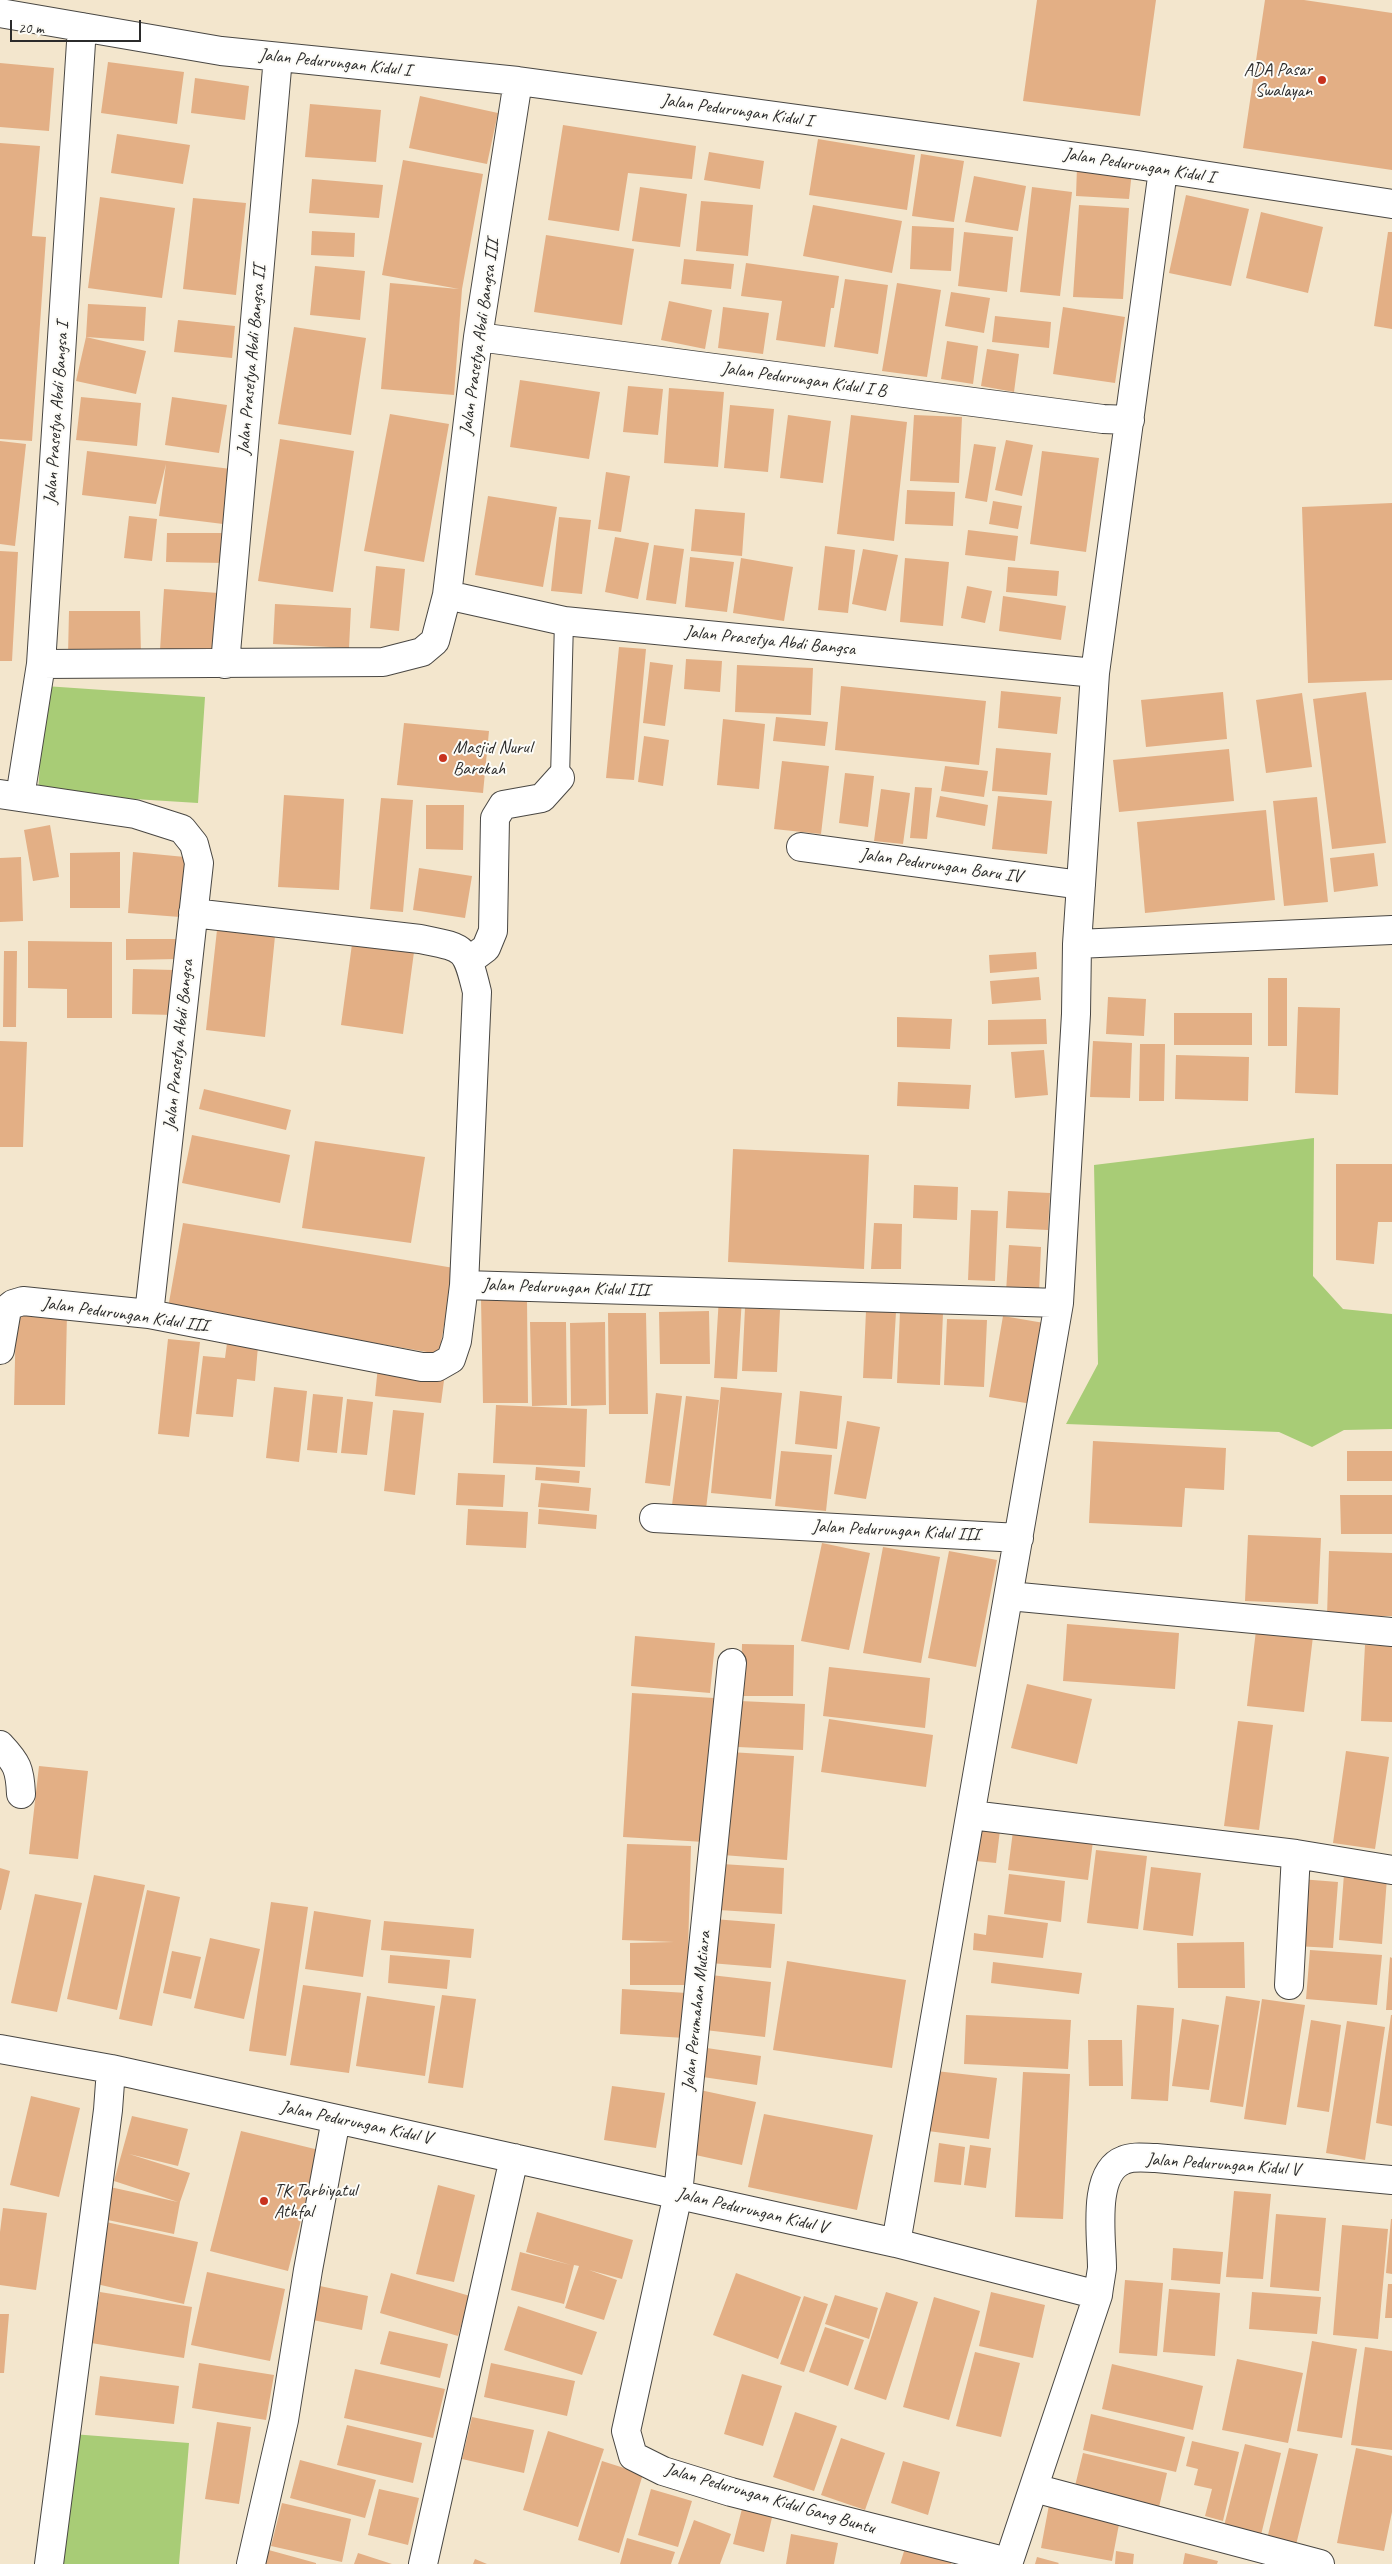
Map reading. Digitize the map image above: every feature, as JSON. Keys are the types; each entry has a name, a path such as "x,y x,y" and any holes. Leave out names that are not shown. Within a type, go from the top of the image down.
{"street":[{"name":"Jalan Pedurungan Kidul I","path":"0,13 221,51 518,81 1127,164 1392,204"},
{"name":"Jalan Prasetya Abdi Bangsa I","path":"10,795 41,664 82,27"},
{"name":"Jalan Prasetya Abdi Bangsa II","path":"225,664 278,56"},
{"name":"Jalan Prasetya Abdi Bangsa III","path":"41,664 383,662 422,652 435,642 448,595 478,337 518,81"},
{"path":"896,2243 1059,1303 1076,1014 1077,944 1095,673 1163,170"},
{"name":"Jalan Pedurungan Kidul I B","path":"478,337 1093,418 1130,420"},
{"name":"Jalan Prasetya Abdi Bangsa","path":"448,595 564,621 1095,673"},
{"path":"470,960 486,948 493,931 495,818 502,805 542,798 560,778"},
{"name":"Jalan Prasetya Abdi Bangsa","path":"10,795 135,814 182,829 194,844 199,863 149,1314"},
{"name":"Jalan Pedurungan Baru IV","path":"802,848 1081,885"},
{"path":"194,913 420,939 456,946 470,960 477,992 464,1285"},
{"path":"1077,944 1392,930"},
{"name":"Jalan Pedurungan Kidul III","path":"0,1350 7,1309 13,1304 23,1301 149,1314 422,1367 437,1366 451,1359 464,1285 1059,1303"},
{"name":"Jalan Pedurungan Kidul III","path":"654,1518 1019,1538"},
{"path":"1009,1596 1392,1632"},
{"name":"Jalan Perumahan Mutiara","path":"642,2356 678,2194 732,1663"},
{"path":"0,1745 16,1763 20,1778 21,1794"},
{"path":"971,1815 1296,1854 1392,1870"},
{"path":"1289,1985 1296,1854"},
{"name":"Jalan Pedurungan Kidul V","path":"0,2049 111,2069 678,2194 896,2243 1098,2295 1102,2270 1100,2202 1105,2182 1113,2166 1125,2159 1156,2158 1392,2180"},
{"path":"49,2564 108,2110 111,2069"},
{"path":"250,2564 284,2420 308,2270 336,2119"},
{"path":"423,2564 514,2158"},
{"path":"1008,2563 1098,2295"},
{"name":"Jalan Pedurungan Kidul Gang Buntu","path":"642,2356 626,2431 633,2456 663,2470 732,2492 1008,2563"},
{"path":"1034,2488 1320,2564"}],"lane":[{"path":"560,778 564,621"}],"green space":[{"path":"45,686 205,697 198,803 38,793"},
{"path":"1314,1138 1313,1276 1343,1309 1392,1314 1392,1429 1344,1430 1312,1447 1279,1432 1066,1424 1098,1364 1094,1165"},
{"path":"72,2434 189,2443 179,2564 61,2564"}],"building":[{"path":"1037,0 1156,0 1140,116 1023,101"},
{"name":"ADA Pasar Swalayan","path":"1265,0 1304,0 1392,13 1392,170 1243,148"},
{"path":"108,62 184,72 177,124 101,113"},
{"path":"0,63 54,68 49,131 0,127"},
{"path":"195,78 249,86 245,120 191,113"},
{"path":"420,96 498,113 487,164 409,148"},
{"path":"310,104 381,110 376,162 305,157"},
{"path":"563,125 696,146 692,179 628,173 619,231 548,220"},
{"path":"117,134 190,145 183,184 111,173"},
{"path":"818,139 915,155 907,210 809,195"},
{"path":"0,143 40,146 32,236 46,237 32,441 0,439"},
{"path":"709,152 764,161 760,189 704,180"},
{"path":"921,154 964,161 954,222 912,216"},
{"path":"403,160 483,174 462,289 454,395 381,389 390,283 459,289 382,275"},
{"path":"1077,167 1132,171 1129,199 1076,196"},
{"path":"974,176 1026,186 1018,231 965,222"},
{"path":"312,179 383,185 379,218 309,213"},
{"path":"640,187 687,194 680,247 632,241"},
{"path":"1032,187 1072,192 1060,296 1020,292"},
{"path":"1186,195 1249,209 1231,286 1169,273"},
{"path":"100,197 175,208 162,298 88,288"},
{"path":"193,198 246,203 236,295 183,289"},
{"path":"701,201 753,205 748,256 696,251"},
{"path":"813,205 902,221 892,273 803,256"},
{"path":"1079,205 1129,208 1123,299 1073,297"},
{"path":"1261,212 1323,227 1308,293 1246,278"},
{"path":"912,226 954,228 951,271 910,269"},
{"path":"312,231 355,233 354,257 311,255"},
{"path":"964,232 1013,237 1007,292 958,286"},
{"path":"1388,232 1392,232 1392,329 1374,326"},
{"path":"546,235 634,249 622,325 534,312"},
{"path":"684,259 734,264 731,289 681,284"},
{"path":"746,263 839,276 834,308 831,308 825,347 776,340 782,301 741,296"},
{"path":"315,266 365,271 360,320 310,315"},
{"path":"845,279 888,285 878,354 834,347"},
{"path":"897,283 941,290 927,377 882,371"},
{"path":"951,292 990,298 984,333 945,326"},
{"path":"669,301 712,310 705,349 661,340"},
{"path":"88,304 146,307 144,341 86,337"},
{"path":"723,307 769,313 763,354 718,348"},
{"path":"1063,307 1125,317 1115,383 1053,374"},
{"path":"995,316 1051,322 1049,348 992,342"},
{"path":"178,320 235,326 232,358 174,352"},
{"path":"294,327 366,338 351,435 278,424"},
{"path":"86,337 146,351 136,394 76,381"},
{"path":"947,341 978,346 973,384 941,379"},
{"path":"987,349 1019,354 1014,392 981,386"},
{"path":"520,380 600,392 589,459 510,447"},
{"path":"628,386 663,389 658,435 623,432"},
{"path":"669,388 724,392 718,467 664,463"},
{"path":"81,397 141,403 137,446 76,440"},
{"path":"172,397 227,405 219,453 165,445"},
{"path":"730,405 774,409 768,472 724,468"},
{"path":"390,414 449,424 424,562 364,551"},
{"path":"788,415 831,421 823,483 780,478"},
{"path":"851,415 907,422 894,541 837,534"},
{"path":"914,415 962,417 959,483 910,481"},
{"path":"280,439 354,451 333,592 258,581"},
{"path":"1006,440 1033,445 1022,496 995,490"},
{"path":"0,441 26,444 15,546 0,544"},
{"path":"974,444 996,447 987,502 965,498"},
{"path":"87,451 231,469 223,524 159,516 166,464 156,504 82,495"},
{"path":"1042,451 1099,458 1086,552 1030,544"},
{"path":"606,472 630,476 621,532 598,529"},
{"path":"907,490 955,492 953,526 905,524"},
{"path":"488,496 557,507 543,587 475,575"},
{"path":"993,501 1022,506 1018,529 989,524"},
{"path":"1392,503 1392,680 1308,683 1302,507"},
{"path":"695,509 745,513 742,556 691,551"},
{"path":"129,516 157,519 152,561 124,558"},
{"path":"559,517 591,520 582,594 551,591"},
{"path":"968,530 1018,536 1015,561 965,555"},
{"path":"167,533 226,533 226,563 166,562"},
{"path":"615,537 649,543 638,599 605,592"},
{"path":"654,545 684,549 676,604 646,600"},
{"path":"825,546 855,550 848,613 818,610"},
{"path":"863,549 898,555 886,611 852,604"},
{"path":"0,551 18,552 12,661 0,661"},
{"path":"690,557 734,562 727,612 685,607"},
{"path":"741,558 793,567 784,621 733,613"},
{"path":"905,558 949,562 943,626 900,622"},
{"path":"376,566 405,569 399,631 370,628"},
{"path":"1008,567 1059,571 1057,596 1006,592"},
{"path":"967,586 992,591 985,623 961,618"},
{"path":"164,589 218,593 214,654 160,650"},
{"path":"1003,596 1066,606 1061,640 999,631"},
{"path":"275,604 351,608 349,648 273,644"},
{"path":"69,611 140,611 141,655 68,655"},
{"path":"619,647 646,649 634,780 606,778"},
{"path":"686,659 722,661 720,692 684,689"},
{"path":"650,662 673,665 665,726 643,723"},
{"path":"737,665 813,668 811,715 735,712"},
{"path":"841,686 986,701 979,765 835,750"},
{"path":"1001,691 1061,697 1057,734 998,728"},
{"path":"1223,692 1227,739 1146,747 1141,700"},
{"path":"1366,692 1386,843 1332,849 1313,699"},
{"path":"1302,693 1312,767 1266,773 1256,700"},
{"path":"776,717 828,722 825,746 773,741"},
{"path":"723,719 765,724 759,789 717,785"},
{"name":"Masjid Nurul Barokah","path":"404,723 489,731 483,793 397,785"},
{"path":"644,736 669,740 663,786 638,782"},
{"path":"996,748 1051,753 1047,795 992,791"},
{"path":"1229,749 1234,801 1119,812 1113,760"},
{"path":"782,761 829,766 821,834 774,829"},
{"path":"945,766 988,771 984,797 941,791"},
{"path":"845,773 874,776 868,827 839,823"},
{"path":"915,787 932,788 927,839 910,838"},
{"path":"881,789 910,793 903,844 874,841"},
{"path":"284,795 344,799 339,890 278,887"},
{"path":"940,796 988,805 985,826 936,817"},
{"path":"998,796 1052,801 1047,854 992,849"},
{"path":"1317,797 1328,902 1284,906 1273,801"},
{"path":"381,798 413,800 403,912 370,909"},
{"path":"426,805 464,805 463,850 426,849"},
{"path":"1266,810 1275,900 1145,913 1137,822"},
{"path":"50,825 59,877 33,881 24,830"},
{"path":"120,852 120,908 70,908 70,853"},
{"path":"133,852 185,857 180,917 128,913"},
{"path":"1374,853 1378,886 1334,892 1330,858"},
{"path":"21,857 23,921 0,922 0,858"},
{"path":"419,868 472,876 465,918 413,910"},
{"path":"217,930 275,936 265,1037 206,1030"},
{"path":"126,939 178,939 178,959 126,960"},
{"path":"28,941 112,942 112,1018 67,1018 67,989 28,988"},
{"path":"352,944 414,952 403,1034 341,1025"},
{"path":"4,951 17,951 16,1027 3,1027"},
{"path":"1036,952 1037,969 990,973 989,955"},
{"path":"133,969 174,970 174,1015 132,1014"},
{"path":"1039,977 1041,1000 992,1004 990,981"},
{"path":"1268,978 1287,978 1287,1046 1268,1046"},
{"path":"1108,997 1146,999 1144,1036 1106,1034"},
{"path":"1298,1007 1340,1008 1338,1095 1295,1093"},
{"path":"1174,1013 1252,1013 1252,1045 1174,1045"},
{"path":"897,1017 952,1019 950,1049 897,1047"},
{"path":"1046,1019 1047,1044 988,1045 988,1020"},
{"path":"0,1041 27,1042 23,1147 0,1147"},
{"path":"1093,1041 1132,1043 1130,1098 1090,1097"},
{"path":"1140,1044 1165,1044 1164,1101 1139,1101"},
{"path":"1044,1050 1048,1095 1015,1098 1011,1052"},
{"path":"1176,1055 1249,1057 1248,1101 1175,1099"},
{"path":"898,1082 971,1085 969,1109 897,1106"},
{"path":"204,1089 291,1110 286,1130 199,1109"},
{"path":"192,1135 290,1155 280,1203 182,1183"},
{"path":"315,1141 425,1157 411,1243 302,1228"},
{"path":"733,1149 869,1155 864,1269 728,1262"},
{"path":"1336,1164 1392,1164 1392,1222 1378,1222 1374,1264 1336,1260"},
{"path":"914,1185 958,1187 957,1220 913,1218"},
{"path":"1008,1191 1050,1193 1048,1230 1006,1228"},
{"path":"971,1210 998,1211 995,1281 968,1280"},
{"path":"183,1223 454,1268 439,1354 168,1308"},
{"path":"874,1223 902,1224 901,1269 871,1269"},
{"path":"1009,1245 1041,1247 1039,1293 1006,1292"},
{"path":"719,1297 742,1298 737,1379 714,1378"},
{"path":"481,1299 527,1299 528,1403 483,1403"},
{"path":"745,1308 780,1310 777,1372 742,1371"},
{"path":"709,1311 710,1364 660,1364 659,1312"},
{"path":"866,1311 896,1312 892,1379 863,1378"},
{"path":"900,1311 943,1313 940,1385 897,1383"},
{"path":"16,1313 67,1313 65,1405 14,1405"},
{"path":"608,1313 646,1313 648,1414 609,1414"},
{"path":"1003,1316 1044,1323 1032,1404 989,1397"},
{"path":"947,1319 987,1320 984,1387 944,1385"},
{"path":"530,1322 566,1322 567,1405 532,1406"},
{"path":"605,1322 606,1405 571,1406 570,1323"},
{"path":"168,1339 200,1342 189,1437 158,1434"},
{"path":"227,1343 258,1346 255,1381 237,1379 233,1417 196,1414 203,1356 225,1358"},
{"path":"378,1366 445,1373 441,1403 375,1396"},
{"path":"274,1387 307,1391 299,1462 266,1458"},
{"path":"721,1387 782,1393 771,1499 711,1493"},
{"path":"800,1391 842,1396 837,1449 795,1444"},
{"path":"656,1393 682,1396 670,1486 645,1483"},
{"path":"313,1394 343,1397 337,1453 307,1450"},
{"path":"686,1396 719,1400 706,1509 672,1505"},
{"path":"347,1399 373,1402 367,1455 341,1453"},
{"path":"496,1405 587,1409 585,1467 493,1463"},
{"path":"393,1410 424,1413 415,1495 384,1491"},
{"path":"847,1421 880,1427 866,1499 834,1494"},
{"path":"1093,1441 1226,1448 1224,1490 1185,1488 1182,1527 1089,1523"},
{"path":"781,1451 832,1455 826,1511 775,1506"},
{"path":"1347,1451 1392,1451 1392,1481 1347,1481"},
{"path":"536,1467 580,1471 579,1483 535,1480"},
{"path":"458,1473 505,1475 503,1507 456,1505"},
{"path":"541,1483 591,1488 589,1511 538,1507"},
{"path":"1340,1495 1392,1495 1392,1534 1341,1534"},
{"path":"468,1509 528,1512 526,1548 466,1545"},
{"path":"539,1509 597,1515 596,1529 538,1524"},
{"path":"1248,1535 1321,1538 1318,1604 1245,1601"},
{"path":"822,1543 870,1553 849,1650 801,1641"},
{"path":"883,1547 940,1557 921,1663 863,1653"},
{"path":"949,1551 997,1560 976,1667 928,1658"},
{"path":"1329,1551 1392,1553 1392,1616 1327,1616"},
{"path":"1257,1622 1314,1628 1304,1712 1247,1706"},
{"path":"1067,1624 1179,1633 1175,1689 1063,1681"},
{"path":"635,1636 715,1643 710,1693 631,1686"},
{"path":"742,1644 794,1645 793,1696 741,1696"},
{"path":"1365,1645 1392,1646 1392,1722 1361,1721"},
{"path":"829,1667 930,1678 925,1728 823,1716"},
{"path":"1027,1684 1092,1699 1077,1764 1011,1748"},
{"path":"632,1693 714,1698 704,1842 623,1837"},
{"path":"740,1701 805,1704 803,1750 738,1747"},
{"path":"829,1719 933,1735 926,1787 821,1772"},
{"path":"1238,1721 1273,1725 1259,1830 1224,1826"},
{"path":"1346,1751 1389,1757 1375,1849 1333,1843"},
{"path":"730,1752 794,1756 787,1860 723,1855"},
{"path":"39,1766 88,1771 78,1859 29,1854"},
{"path":"979,1828 1000,1830 996,1863 976,1861"},
{"path":"1013,1831 1093,1841 1088,1880 1008,1870"},
{"path":"627,1844 691,1846 687,1985 630,1985 630,1943 674,1942 622,1940"},
{"path":"1096,1850 1147,1856 1138,1929 1087,1923"},
{"path":"722,1864 784,1868 782,1914 719,1910"},
{"path":"1151,1867 1201,1873 1193,1936 1143,1930"},
{"path":"0,1868 10,1871 1,1910 0,1910"},
{"path":"1009,1874 1065,1881 1061,1922 1004,1914"},
{"path":"1344,1874 1387,1878 1382,1944 1339,1940"},
{"path":"94,1875 145,1885 117,2010 67,1999"},
{"path":"1300,1879 1338,1882 1333,1948 1295,1946"},
{"path":"147,1890 180,1897 152,2026 119,2019"},
{"path":"35,1894 82,1903 57,2012 11,2003"},
{"path":"271,1902 308,1907 286,2056 249,2051"},
{"path":"314,1911 371,1920 363,1977 305,1969"},
{"path":"988,1915 1048,1923 1043,1958 973,1950 974,1933 986,1935"},
{"path":"714,1919 775,1924 771,1968 710,1963"},
{"path":"384,1921 474,1929 471,1958 381,1950"},
{"path":"210,1938 260,1949 244,2019 194,2008"},
{"path":"1244,1942 1245,1988 1178,1988 1177,1943"},
{"path":"1310,1950 1382,1955 1377,2005 1306,1999"},
{"path":"172,1951 201,1957 191,1999 163,1993"},
{"path":"390,1955 450,1960 447,1989 388,1983"},
{"path":"1390,1957 1392,1958 1392,2010 1386,2010"},
{"path":"787,1961 906,1980 892,2068 773,2050"},
{"path":"993,1962 1082,1973 1079,1994 991,1983"},
{"path":"711,1975 771,1982 765,2037 705,2030"},
{"path":"303,1985 361,1993 349,2073 290,2065"},
{"path":"622,1989 687,1993 685,2038 620,2034"},
{"path":"442,1995 476,1999 463,2088 428,2083"},
{"path":"367,1996 435,2006 425,2076 356,2066"},
{"path":"1226,1996 1260,2001 1243,2107 1210,2102"},
{"path":"1262,1999 1305,2005 1286,2125 1244,2119"},
{"path":"1137,2005 1174,2008 1168,2101 1131,2099"},
{"path":"966,2015 1071,2020 1068,2069 964,2064"},
{"path":"1392,2015 1392,2126 1376,2123"},
{"path":"1182,2019 1219,2025 1209,2090 1172,2086"},
{"path":"1311,2020 1341,2025 1329,2112 1297,2107"},
{"path":"1347,2021 1385,2027 1365,2160 1326,2153"},
{"path":"1088,2040 1122,2040 1123,2086 1089,2086"},
{"path":"700,2047 761,2056 757,2085 696,2076"},
{"path":"936,2071 997,2078 989,2139 928,2131"},
{"path":"1023,2072 1070,2074 1063,2219 1015,2217"},
{"path":"612,2086 665,2093 656,2148 604,2140"},
{"path":"700,2090 756,2102 742,2165 686,2153"},
{"path":"31,2096 80,2108 59,2197 10,2185"},
{"path":"764,2114 873,2135 857,2210 748,2187"},
{"path":"132,2116 188,2129 178,2166 129,2154 190,2173 180,2202 174,2234 103,2219 110,2187 178,2202 114,2181"},
{"name":"TK Tarbiyatul Athfal","path":"241,2131 319,2150 288,2271 210,2251"},
{"path":"939,2143 965,2147 961,2185 934,2182"},
{"path":"970,2145 991,2148 986,2188 964,2185"},
{"path":"438,2185 475,2195 454,2282 416,2274"},
{"path":"1234,2191 1271,2194 1263,2279 1226,2277"},
{"path":"3,2208 47,2213 36,2290 0,2285 0,2232"},
{"path":"537,2212 633,2240 622,2279 589,2270 617,2280 604,2320 565,2308 579,2266 574,2265 564,2304 511,2290 520,2252 571,2265 526,2252"},
{"path":"1276,2214 1326,2218 1319,2291 1270,2287"},
{"path":"1392,2219 1392,2274 1386,2273"},
{"path":"106,2222 198,2242 184,2304 92,2283"},
{"path":"1342,2225 1388,2229 1378,2339 1333,2335"},
{"path":"1173,2248 1223,2252 1220,2284 1171,2280"},
{"path":"207,2272 285,2289 270,2361 191,2345"},
{"path":"391,2273 470,2296 458,2336 380,2313"},
{"path":"736,2273 801,2297 778,2359 713,2335"},
{"path":"1125,2280 1163,2283 1157,2356 1119,2353"},
{"path":"1388,2284 1392,2284 1392,2318 1385,2318"},
{"path":"315,2285 368,2296 362,2330 308,2319"},
{"path":"1169,2289 1220,2293 1215,2356 1163,2352"},
{"path":"100,2292 192,2307 184,2358 91,2343"},
{"path":"886,2292 918,2302 886,2400 854,2389"},
{"path":"991,2292 1045,2305 1033,2358 979,2346"},
{"path":"1252,2292 1321,2297 1317,2334 1249,2329"},
{"path":"835,2295 878,2308 869,2339 825,2324"},
{"path":"804,2296 828,2304 804,2372 780,2364"},
{"path":"934,2297 980,2311 949,2420 903,2407"},
{"path":"518,2306 597,2332 582,2375 504,2350"},
{"path":"0,2314 9,2314 4,2373 0,2373"},
{"path":"825,2327 864,2340 848,2386 809,2372"},
{"path":"389,2331 448,2344 440,2378 380,2364"},
{"path":"1312,2341 1357,2349 1342,2438 1297,2431"},
{"path":"1365,2347 1392,2351 1392,2450 1351,2445"},
{"path":"975,2352 1020,2363 1001,2437 956,2426"},
{"path":"1237,2359 1303,2373 1288,2443 1222,2430"},
{"path":"199,2363 274,2375 266,2420 192,2408"},
{"path":"491,2363 575,2381 567,2416 484,2397"},
{"path":"1112,2364 1203,2386 1193,2430 1102,2409"},
{"path":"355,2369 445,2389 433,2438 344,2418"},
{"path":"742,2374 782,2386 763,2446 724,2434"},
{"path":"100,2376 179,2386 174,2424 95,2415"},
{"path":"795,2412 837,2426 814,2491 773,2477"},
{"path":"1091,2414 1185,2437 1176,2472 1083,2450"},
{"path":"472,2417 534,2430 524,2473 462,2459"},
{"path":"217,2422 251,2427 239,2504 205,2499"},
{"path":"347,2425 422,2443 413,2483 337,2465"},
{"path":"548,2431 604,2449 578,2527 523,2510"},
{"path":"841,2438 885,2453 865,2510 821,2495"},
{"path":"1192,2441 1239,2452 1223,2521 1205,2516 1212,2489 1194,2485 1198,2469 1186,2466"},
{"path":"1245,2444 1281,2453 1261,2535 1224,2526"},
{"path":"1289,2448 1318,2454 1296,2545 1267,2539"},
{"path":"1356,2448 1392,2456 1392,2512 1384,2551 1337,2543"},
{"path":"1083,2453 1167,2473 1159,2507 1075,2486"},
{"path":"300,2460 376,2480 365,2518 290,2498"},
{"path":"602,2461 643,2474 619,2553 578,2540"},
{"path":"903,2461 940,2472 928,2515 891,2503"},
{"path":"379,2489 419,2498 408,2545 368,2535"},
{"path":"651,2489 692,2501 678,2547 638,2535"},
{"path":"744,2501 774,2509 764,2552 733,2544"},
{"path":"282,2503 351,2519 342,2562 271,2546"},
{"path":"1049,2505 1120,2519 1112,2561 1041,2548"},
{"path":"694,2520 731,2534 720,2564 678,2564"},
{"path":"791,2534 838,2543 834,2564 786,2564"},
{"path":"627,2538 675,2552 671,2564 620,2564"},
{"path":"906,2545 953,2559 951,2564 900,2564"},
{"path":"265,2549 316,2563 316,2564 261,2564"},
{"path":"1116,2551 1134,2554 1133,2564 1115,2564"},
{"path":"358,2553 392,2564 354,2564"},
{"path":"1185,2553 1218,2561 1217,2564 1183,2564"},
{"path":"1037,2557 1059,2563 1035,2564"},
{"path":"475,2559 487,2564 473,2564"}],"place":[{"name":"ADA Pasar Swalayan","path":"1322,80"},
{"name":"Masjid Nurul Barokah","path":"443,758"},
{"name":"TK Tarbiyatul Athfal","path":"264,2201"}]}
